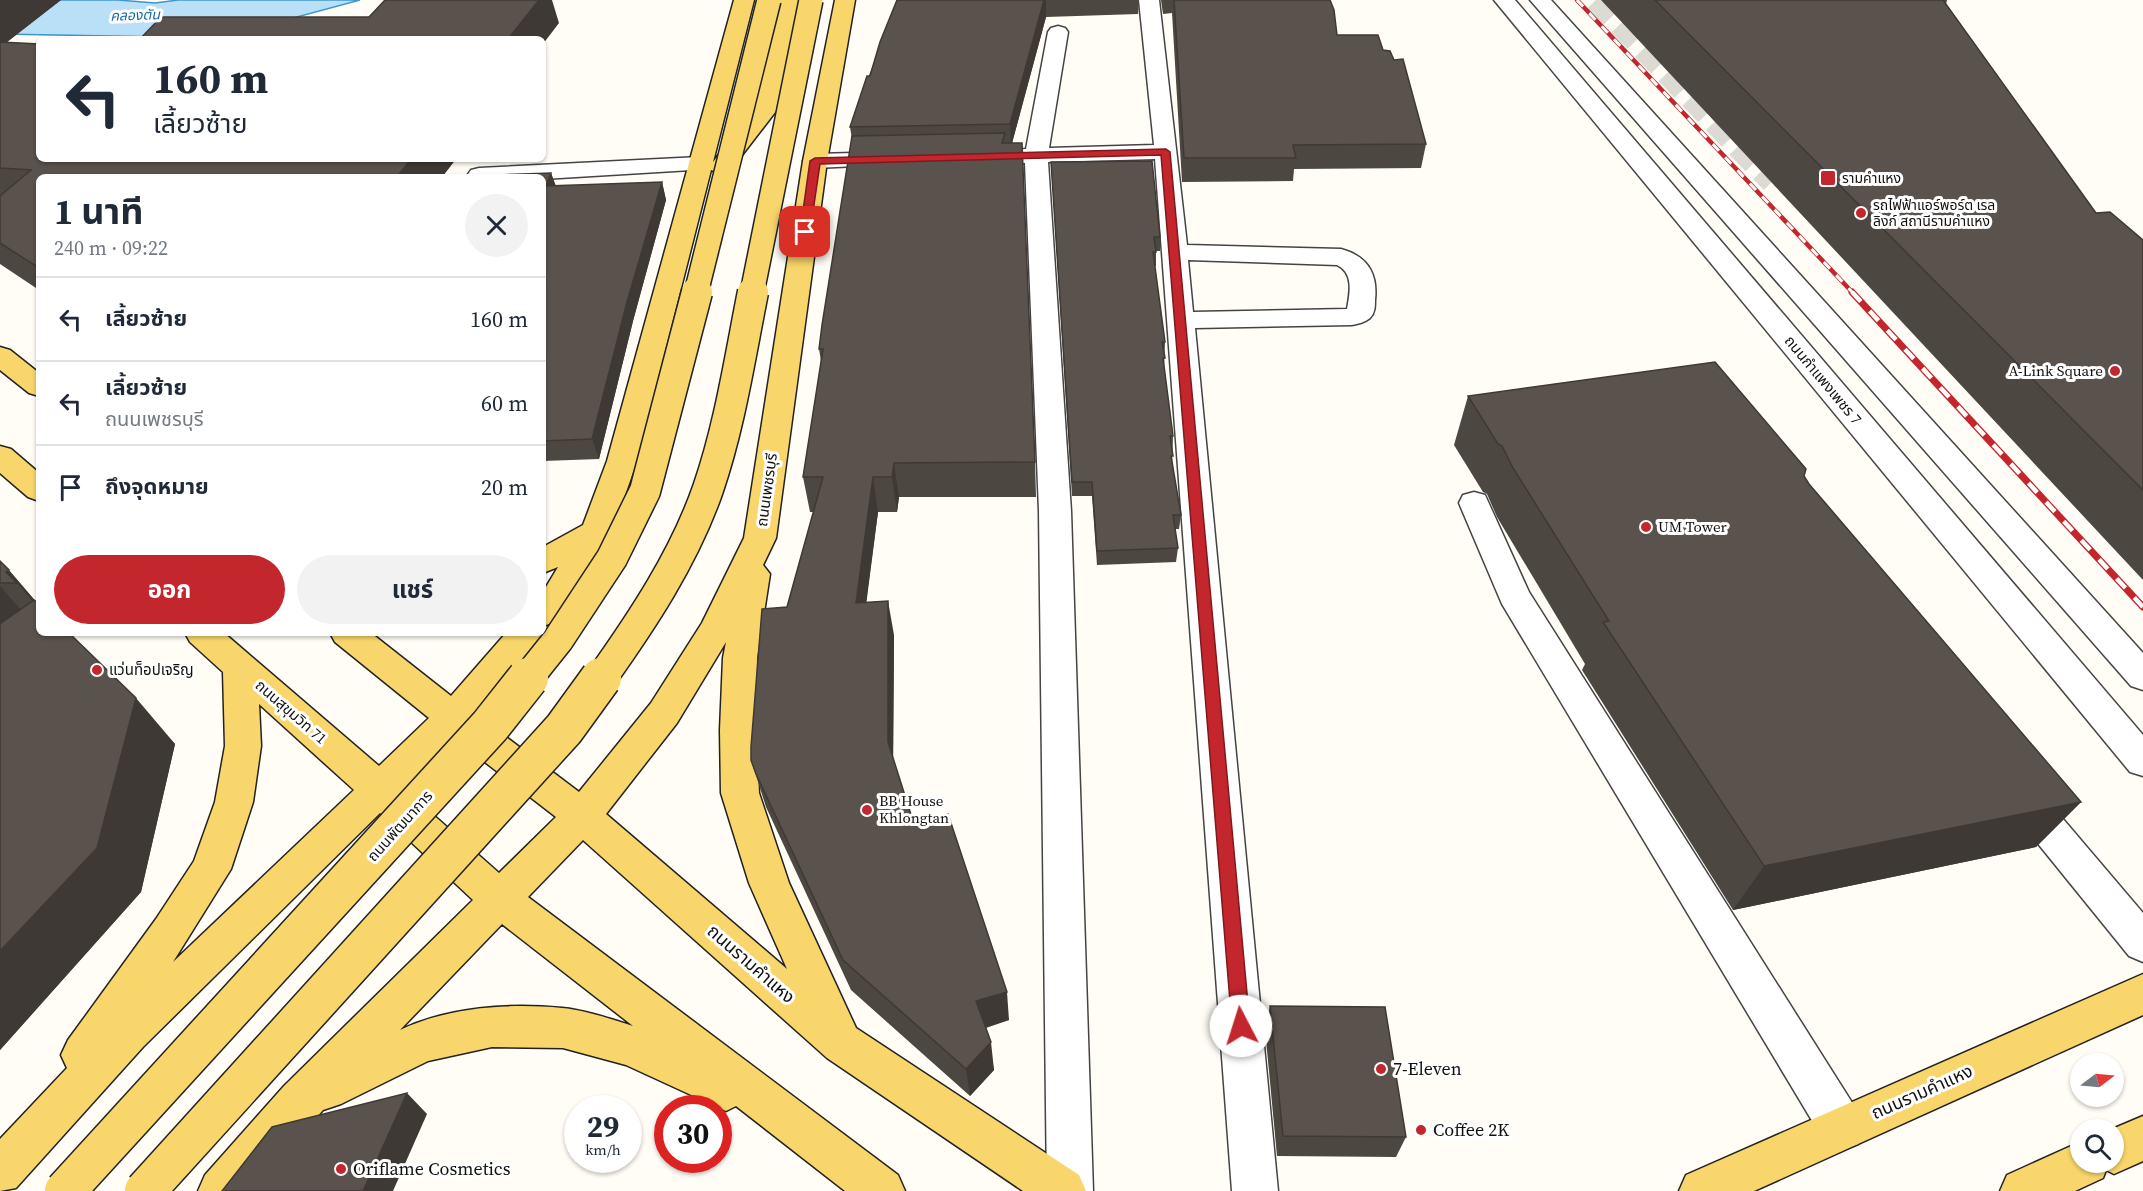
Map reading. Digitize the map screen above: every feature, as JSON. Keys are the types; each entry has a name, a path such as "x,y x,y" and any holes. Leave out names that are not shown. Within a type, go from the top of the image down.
{"main road":[{"path":"546,610 555,600 596,532 622,461 744,0"},
{"name":"ถนนพัฒนาการ","path":"65,1191 483,734 558,640 612,558 645,491 666,416 769,0"},
{"path":"689,209 765,111 790,0"},
{"path":"145,1191 564,729 625,645 673,567 708,489 728,415 811,0"},
{"name":"ถนนเพชรบุรี","path":"501,900 582,816 664,713 716,629 760,538 815,161 846,0"},
{"path":"765,111 815,161"},
{"path":"0,356 36,385"},
{"path":"0,456 36,487"},
{"path":"546,559 596,532"},
{"path":"760,538 740,658 738,730 740,793 769,883 842,1043"},
{"name":"ถนนสุขุมวิท 71","path":"204,636 380,790"},
{"path":"351,636 454,717"},
{"path":"0,1172 128,1033 454,717 523,636"},
{"path":"0,1172 170,932 211,869 234,802 243,746 240,667"},
{"name":"ถนนรามคำแหง","path":"454,717 582,816 842,1043 1063,1191"},
{"path":"380,790 501,900 882,1191"},
{"path":"221,1191 300,1102 501,900"},
{"name":"ถนนรามคำแหง","path":"1702,1191 2143,994"},
{"path":"300,1102 423,1041 492,1028 563,1028 631,1046 782,1115"},
{"path":"2124,1147 2143,1138"},
{"path":"2023,1191 2070,1170"}],"street":[{"path":"1149,0 1166,152 1255,1191"},
{"name":"ถนนกำแพงเพชร 7","path":"1504,0 2143,761"},
{"path":"1540,0 2143,676"},
{"path":"1058,32 1036,155 1055,511 1070,1191"},
{"path":"815,161 1166,152"},
{"path":"499,174 700,164"},
{"path":"1174,252 1341,257 1353,261 1358,267 1364,289 1360,313 1352,317 1180,320"},
{"path":"1474,503 1514,595 1842,1128"},
{"path":"2002,772 2143,943"}],"water":[{"name":"คลองตัน","path":"0,0 118,0 155,3 178,0 360,0 226,36 0,34"}],"building":[{"path":"385,0 539,0 510,36 143,36 161,17 369,17"},
{"path":"897,0 1044,0 1010,124 850,127"},
{"path":"1174,0 1330,0 1334,10 1337,35 1378,35 1383,50 1390,51 1394,60 1403,59 1426,144 1293,145 1296,158 1184,158"},
{"path":"1655,0 1943,0 2096,213 2110,212 2143,240 2143,490"},
{"path":"0,42 36,44 36,162 409,162 399,174 36,174 36,266 0,243 0,196 31,170 0,168"},
{"path":"1005,133 1002,143 1022,143 1035,462 894,463 892,477 873,477 856,603 888,601 888,742 914,824 948,814 1007,992 976,1001 991,1042 966,1069 843,960 756,774 751,760 751,747 762,609 787,607 823,477 803,477 823,349 819,349 822,325 852,136"},
{"path":"1152,161 1160,237 1154,237 1156,252 1153,252 1165,342 1162,342 1165,358 1163,358 1173,436 1170,436 1173,456 1171,456 1181,515 1173,515 1178,548 1097,551 1092,482 1072,482 1051,162"},
{"path":"551,173 546,186 546,174 524,174"},
{"path":"662,182 627,302 592,439 546,441 546,186"},
{"path":"1715,362 1806,469 1804,476 1809,484 2081,802 1764,866 1603,622 1609,621 1513,468 1502,446 1498,444 1468,396"},
{"path":"0,561 9,570 6,572 17,583 0,583"},
{"path":"34,600 36,602 36,636 72,636 136,698 97,848 0,951 0,624"},
{"path":"1270,1006 1385,1007 1406,1137 1283,1136"},
{"path":"407,1093 363,1191 222,1191 272,1127"}],"tunnel":[{"path":"1596,0 1772,182"}],"railway":[{"path":"1577,0 1853,293"},
{"path":"1852,292 2143,607"}],"place":[{"name":"รามคำแหง","path":"1828,178"},
{"name":"รถไฟฟ้าแอร์พอร์ต เรล ลิงก์ สถานีรามคำแหง","path":"1861,213"},
{"name":"A-Link Square","path":"2115,371"},
{"name":"UM Tower","path":"1646,527"},
{"name":"แว่นท็อปเจริญ","path":"97,670"},
{"name":"BB House Khlongtan","path":"867,810"},
{"name":"7-Eleven","path":"1381,1069"},
{"name":"Coffee 2K","path":"1421,1130"},
{"name":"Oriflame Cosmetics","path":"341,1169"}],"route":[{"path":"805,232 815,161 1166,152 1241,1026"}]}
